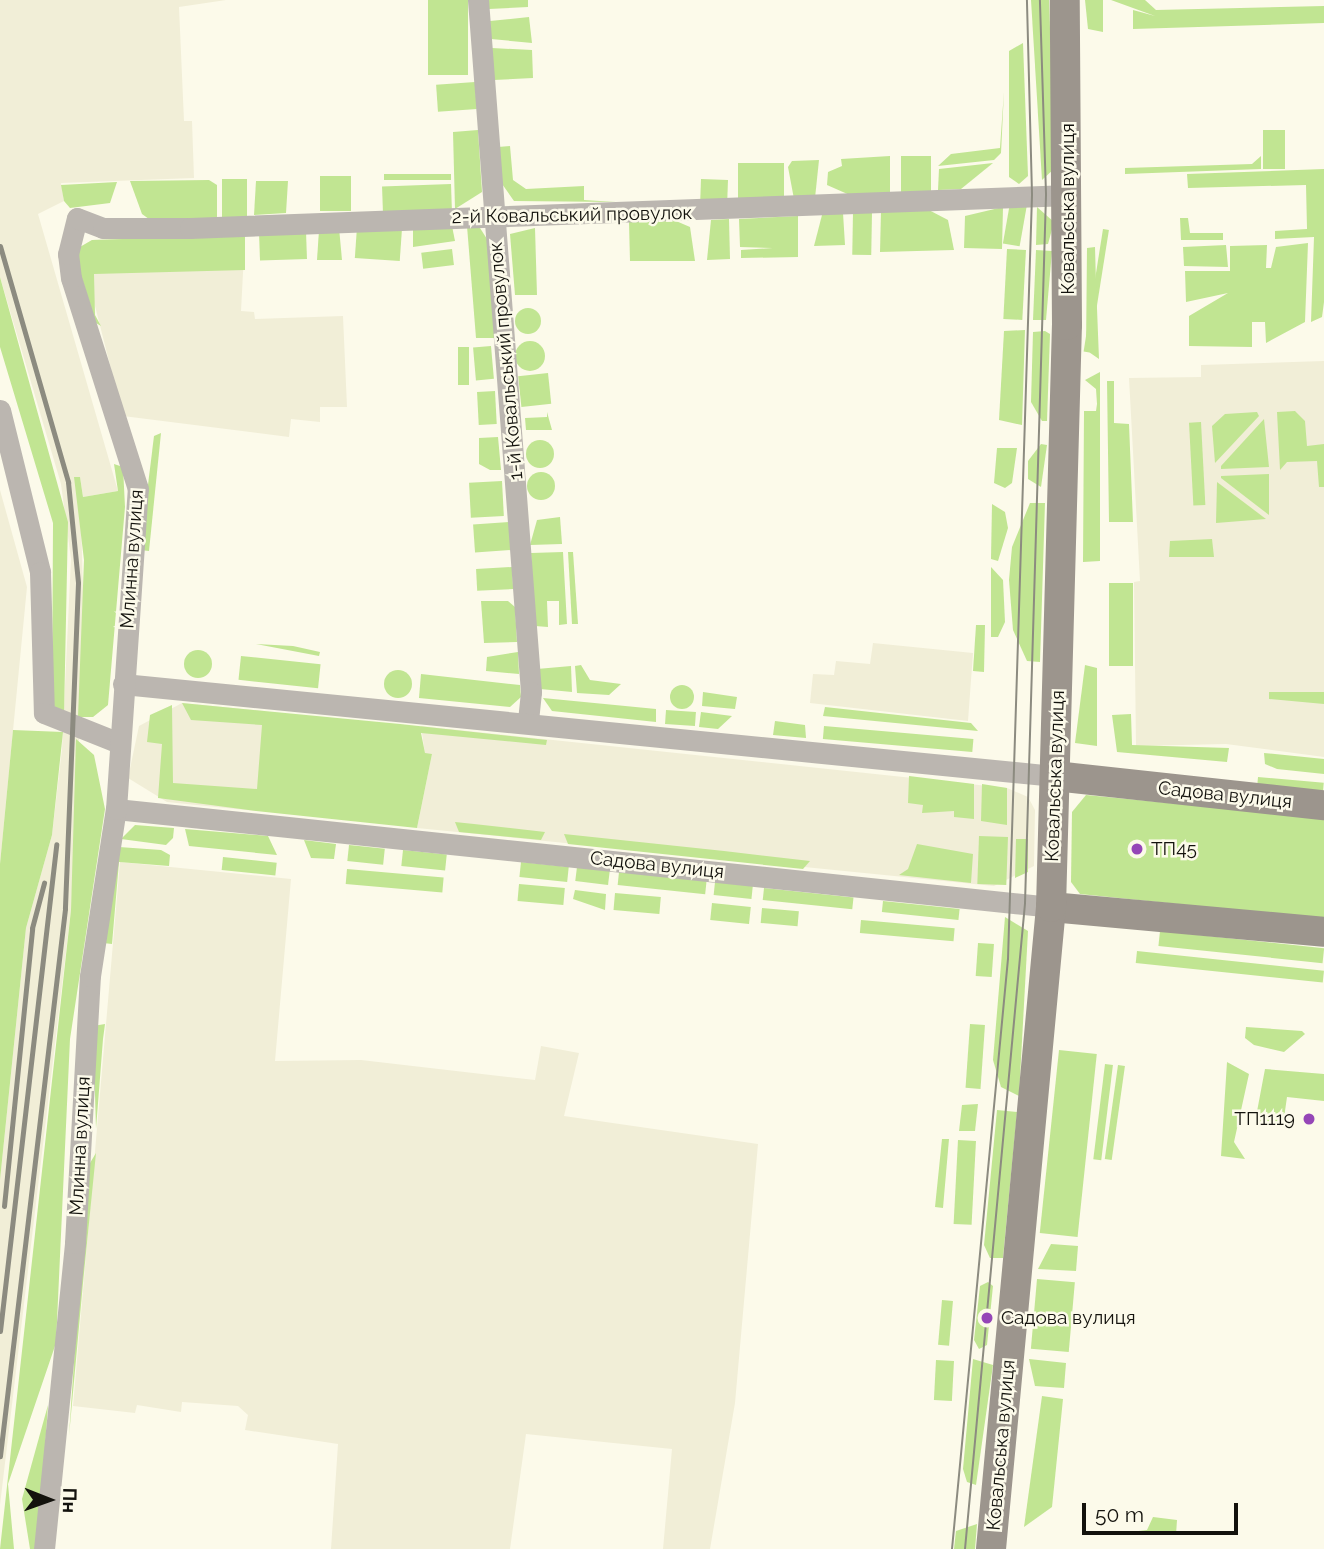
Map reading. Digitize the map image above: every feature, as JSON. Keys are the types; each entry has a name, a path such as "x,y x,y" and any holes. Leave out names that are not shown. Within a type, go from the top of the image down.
{"street":[{"name":"1-й Ковальський провулок","path":"478,0 531,692 528,722"},
{"name":"Ковальська вулиця","path":"991,1549 1051,907 1069,195 1065,0"},
{"name":"2-й Ковальський провулок","path":"77,218 103,228 144,229 1069,195"},
{"name":"Млинна вулиця","path":"44,1549 75,1243 90,976 116,808 138,477 71,278 69,247 77,218"},
{"path":"0,410 40,572 44,713 119,743"},
{"name":"Садова вулиця","path":"123,684 528,722 1324,805"},
{"name":"Садова вулиця","path":"116,808 1051,907 1324,932"}],"shaded area":[{"path":"0,0 226,0 179,7 184,121 192,121 194,178 61,183 64,201 38,214 118,491 83,497 80,477 84,632 71,910 0,1505 0,1180 26,928 52,835 62,749 71,559 61,484 0,277"},
{"path":"245,235 241,311 254,312 255,319 343,316 347,407 320,407 320,422 291,419 289,437 123,416 80,247 92,240"},
{"path":"1324,361 1324,757 1226,744 1136,746 1134,582 1140,581 1129,378 1201,377 1201,365"},
{"path":"0,490 27,587 0,864"},
{"path":"873,643 973,653 968,721 810,703 813,674 834,675 836,661 870,664"},
{"path":"182,703 264,711 256,811 167,802 128,778 139,726"},
{"path":"421,726 1007,788 1028,797 1035,810 1034,866 994,886 417,828 432,754 425,754"},
{"path":"120,862 291,879 275,1061 361,1060 535,1080 541,1046 579,1053 564,1116 758,1144 735,1403 710,1549 663,1549 672,1449 526,1434 510,1549 331,1549 338,1444 245,1430 248,1415 238,1406 182,1402 181,1412 137,1405 135,1413 73,1406"}],"green space":[{"path":"428,0 468,0 468,75 428,75"},
{"path":"488,0 528,0 528,7 489,9"},
{"path":"1031,0 1049,0 1055,168 1042,180"},
{"path":"1085,0 1103,0 1103,32 1088,29"},
{"path":"1111,0 1145,0 1156,10 1324,6 1324,23 1133,29 1133,10 1155,16"},
{"path":"529,17 532,43 491,39 490,21"},
{"path":"1023,43 1028,176 1019,184 1009,177 1009,51"},
{"path":"492,48 532,50 533,78 494,80"},
{"path":"475,82 477,109 438,112 436,85"},
{"path":"1004,91 1001,153 994,160 938,166 951,154 1000,148"},
{"path":"478,130 482,192 455,209 453,132"},
{"path":"1263,130 1285,130 1285,169 1263,169"},
{"path":"510,146 513,180 526,189 584,186 584,200 616,202 514,201 500,181 498,147"},
{"path":"890,156 890,193 852,196 827,185 828,172 842,166 841,159"},
{"path":"901,156 931,156 931,192 901,192"},
{"path":"1261,156 1261,169 1125,174 1125,168 1252,164"},
{"path":"819,160 815,198 794,199 788,167 792,161"},
{"path":"738,163 784,163 784,202 738,202"},
{"path":"993,163 961,189 938,190 939,169"},
{"path":"1324,169 1324,302 1322,317 1311,322 1314,237 1275,239 1275,231 1307,229 1306,185 1188,188 1187,174"},
{"path":"384,174 451,174 451,180 384,180"},
{"path":"320,176 351,176 351,211 320,211"},
{"path":"222,179 247,179 247,217 222,217"},
{"path":"701,179 728,180 727,204 700,203"},
{"path":"209,180 217,185 217,218 153,222 142,214 130,181"},
{"path":"256,181 288,181 286,213 254,215"},
{"path":"117,182 110,203 70,208 64,201 61,185"},
{"path":"451,184 452,209 383,211 382,186"},
{"path":"1010,203 1027,206 1020,246 1003,243"},
{"path":"1003,207 1002,249 964,248 965,216"},
{"path":"1037,207 1054,222 1048,244 1036,245"},
{"path":"925,208 948,220 954,250 880,252 881,211"},
{"path":"853,212 872,212 871,255 852,255"},
{"path":"843,213 845,245 814,246 822,215"},
{"path":"798,216 798,257 741,258 741,250 773,248 740,247 739,219"},
{"path":"1180,218 1188,218 1190,233 1223,233 1223,240 1181,240"},
{"path":"729,219 730,259 707,260 711,220"},
{"path":"676,221 690,227 695,261 630,261 629,222"},
{"path":"413,226 452,226 455,241 413,247"},
{"path":"467,226 480,228 487,239 495,338 476,338"},
{"path":"357,227 402,230 400,261 355,258"},
{"path":"339,228 342,260 317,260 319,230"},
{"path":"535,228 537,295 515,295 510,234"},
{"path":"1103,229 1109,230 1090,352 1084,351"},
{"path":"306,231 307,259 260,261 259,233"},
{"path":"245,235 245,270 94,274 95,315 101,326 96,323 77,263 80,247 92,240"},
{"path":"1308,243 1305,322 1266,343 1265,322 1252,322 1252,347 1189,346 1189,316 1228,293 1186,302 1185,271 1230,271 1230,246 1267,245 1266,268 1271,268 1276,247"},
{"path":"1226,245 1228,267 1184,266 1183,247"},
{"path":"1095,247 1099,359 1086,350 1087,248"},
{"path":"452,249 454,265 423,269 421,253"},
{"path":"1007,249 1026,250 1022,320 1003,319"},
{"path":"1036,250 1052,251 1046,320 1033,320"},
{"path":"0,277 68,522 64,715 52,704 53,523 0,347"},
{"path":"528,308 537,312 541,321 537,330 528,334 519,330 515,321 519,312"},
{"path":"1025,330 1022,425 999,420 1004,331"},
{"path":"1045,331 1050,334 1047,421 1042,421 1031,402 1033,332"},
{"path":"530,341 541,345 545,356 541,367 530,371 519,367 515,356 519,345"},
{"path":"491,346 494,379 476,380 473,348"},
{"path":"458,347 469,347 469,385 458,385"},
{"path":"1100,372 1100,561 1083,562 1084,411 1096,411 1097,404 1096,389 1085,380"},
{"path":"548,373 551,404 521,407 518,376"},
{"path":"1107,381 1114,381 1114,423 1129,424 1133,522 1109,522"},
{"path":"495,391 497,424 479,425 477,392"},
{"path":"1295,411 1305,421 1307,446 1324,444 1324,487 1319,487 1317,461 1287,462 1280,470 1277,412"},
{"path":"547,412 552,430 526,430 525,418 547,417"},
{"path":"1257,412 1259,416 1215,463 1212,426 1225,414"},
{"path":"1264,419 1269,467 1221,469 1221,466"},
{"path":"1201,422 1205,505 1193,506 1189,423"},
{"path":"161,433 149,551 140,550 154,436"},
{"path":"498,437 501,470 490,470 479,464 479,438"},
{"path":"540,440 550,444 554,454 550,464 540,468 530,464 526,454 530,444"},
{"path":"1041,444 1047,445 1041,487 1028,479 1028,461"},
{"path":"997,448 1017,448 1012,483 1005,488 994,483"},
{"path":"114,464 123,467 125,507 108,705 93,717 78,717 84,560 74,477 80,477 83,497 118,491"},
{"path":"541,472 551,476 555,486 551,496 541,500 531,496 527,486 531,476"},
{"path":"1269,474 1269,515 1221,478 1221,476"},
{"path":"502,481 504,516 471,518 469,483"},
{"path":"1217,482 1266,519 1216,523"},
{"path":"1030,503 1045,503 1040,662 1027,661 1013,630 1009,580 1012,547"},
{"path":"992,504 1005,512 1008,528 998,561 991,559"},
{"path":"560,517 562,544 530,545 537,520"},
{"path":"509,522 511,550 475,552 473,525"},
{"path":"1212,539 1214,557 1169,557 1170,541"},
{"path":"563,552 567,624 559,625 559,601 547,601 548,627 535,626 531,553"},
{"path":"568,552 573,552 578,624 572,624"},
{"path":"512,567 513,589 477,591 476,569"},
{"path":"991,567 1003,580 1005,622 998,637 991,637"},
{"path":"1109,583 1133,583 1133,666 1109,666"},
{"path":"481,601 508,601 515,607 517,642 484,643"},
{"path":"976,625 985,625 984,672 973,671"},
{"path":"256,644 293,646 320,652 319,656"},
{"path":"198,650 208,654 212,664 208,674 198,678 188,674 184,664 188,654"},
{"path":"518,652 519,674 486,671 487,657"},
{"path":"241,656 321,664 318,688 238,680"},
{"path":"581,665 590,680 621,684 609,695 577,693 575,666"},
{"path":"1085,665 1097,668 1097,746 1075,743"},
{"path":"571,666 572,692 540,689 537,669"},
{"path":"398,670 408,674 412,684 408,694 398,698 388,694 384,684 388,674"},
{"path":"421,674 520,685 521,697 510,707 419,698"},
{"path":"682,685 691,688 694,697 691,706 682,709 673,706 670,697 673,688"},
{"path":"703,692 737,697 735,709 702,706"},
{"path":"1269,692 1324,692 1324,704 1269,699"},
{"path":"543,698 656,709 656,722 552,711"},
{"path":"182,703 547,740 546,745 421,733 425,753 432,754 417,828 158,798 162,744 147,742 150,715 172,705 173,783 257,789 262,725 191,720"},
{"path":"825,707 971,723 978,731 823,716"},
{"path":"666,710 696,712 695,726 665,724"},
{"path":"701,712 732,716 718,729 699,727"},
{"path":"1131,714 1132,745 1229,748 1227,762 1117,752 1112,715"},
{"path":"775,721 805,725 806,738 773,735"},
{"path":"824,726 973,739 972,752 823,739"},
{"path":"13,730 63,732 52,835 26,928 0,1180 0,864"},
{"path":"76,739 94,755 105,809 70,1039 56,1343 8,1484 14,1549 0,1549 71,910"},
{"path":"1264,753 1324,759 1324,774 1277,769 1265,764"},
{"path":"909,776 974,784 974,819 954,817 954,811 922,813 923,805 908,803"},
{"path":"1258,777 1324,783 1323,791 1257,785"},
{"path":"982,784 1007,788 1007,825 981,821"},
{"path":"1086,795 1324,818 1324,919 1080,894 1071,882 1072,812"},
{"path":"455,822 545,832 541,840 459,832"},
{"path":"135,825 174,828 173,838 166,845 121,839"},
{"path":"185,829 268,836 277,855 189,846"},
{"path":"564,834 810,861 803,869 568,844"},
{"path":"979,836 1008,837 1006,885 977,884"},
{"path":"1016,839 1028,839 1028,872 1015,878"},
{"path":"304,840 336,844 334,859 311,858"},
{"path":"917,844 973,854 971,883 899,875 908,869"},
{"path":"349,845 385,849 383,865 347,861"},
{"path":"119,847 161,850 170,855 169,866 119,862 112,944 103,943"},
{"path":"403,850 447,855 445,871 401,866"},
{"path":"223,857 277,863 275,876 222,870"},
{"path":"521,862 569,867 567,882 519,877"},
{"path":"577,867 610,871 608,885 575,881"},
{"path":"347,869 444,877 442,892 346,884"},
{"path":"619,872 707,881 705,894 618,885"},
{"path":"715,882 753,886 751,899 714,895"},
{"path":"519,884 565,888 563,905 518,901"},
{"path":"764,888 854,897 852,909 763,900"},
{"path":"575,890 606,894 605,910 573,899"},
{"path":"615,893 661,897 659,914 614,910"},
{"path":"883,901 960,909 958,920 882,912"},
{"path":"712,903 751,907 749,924 710,920"},
{"path":"762,908 799,911 798,926 761,923"},
{"path":"1005,917 1028,931 1019,1096 1001,1087 993,1060"},
{"path":"861,920 955,928 954,941 860,933"},
{"path":"1160,931 1324,948 1323,963 1158,946"},
{"path":"978,943 994,944 992,977 976,976"},
{"path":"1137,951 1324,971 1323,983 1136,963"},
{"path":"105,1024 103,1039 96,1129 93,1026"},
{"path":"970,1024 985,1025 980,1089 966,1088"},
{"path":"1246,1027 1302,1031 1305,1034 1284,1052 1254,1045 1245,1038"},
{"path":"1059,1050 1097,1054 1078,1237 1040,1233"},
{"path":"1227,1062 1249,1074 1234,1142 1245,1159 1221,1156"},
{"path":"1105,1064 1113,1065 1101,1160 1093,1159"},
{"path":"1118,1065 1125,1066 1112,1160 1105,1159"},
{"path":"1265,1069 1324,1074 1324,1101 1287,1097 1283,1125 1255,1122"},
{"path":"978,1104 975,1131 959,1131 962,1105"},
{"path":"997,1110 1017,1112 1003,1258 990,1258 984,1245"},
{"path":"942,1139 949,1139 943,1208 935,1207"},
{"path":"958,1140 976,1141 972,1225 954,1224"},
{"path":"96,1153 83,1283 69,1436 87,1168"},
{"path":"1051,1244 1078,1246 1076,1271 1038,1269"},
{"path":"1037,1279 1075,1282 1069,1352 1031,1349"},
{"path":"988,1282 993,1286 987,1345 979,1349 974,1340 980,1286"},
{"path":"942,1300 953,1301 949,1346 938,1345"},
{"path":"973,1359 993,1365 976,1485 967,1482 963,1469"},
{"path":"1029,1359 1066,1363 1064,1388 1035,1386"},
{"path":"936,1360 954,1361 952,1401 934,1400"},
{"path":"1042,1396 1063,1399 1052,1507 1024,1527"},
{"path":"48,1405 38,1549 30,1549 22,1499"},
{"path":"1153,1517 1177,1520 1176,1535 1121,1533 1147,1530"},
{"path":"977,1524 975,1549 954,1549 956,1531"}],"tram line":[{"path":"952,1549 1008,959 1032,194 1027,0"},
{"path":"965,1549 1025,903 1046,194 1040,0"}],"railway":[{"path":"0,246 68,482 78,583 65,909 0,1456"},
{"path":"0,1331 56,844"},
{"path":"4,1206 32,928 44,883"}],"place":[{"name":"ТП45","path":"1137,849"},
{"name":"ТП1119","path":"1309,1119"},
{"name":"Садова вулиця","path":"987,1318"}]}
